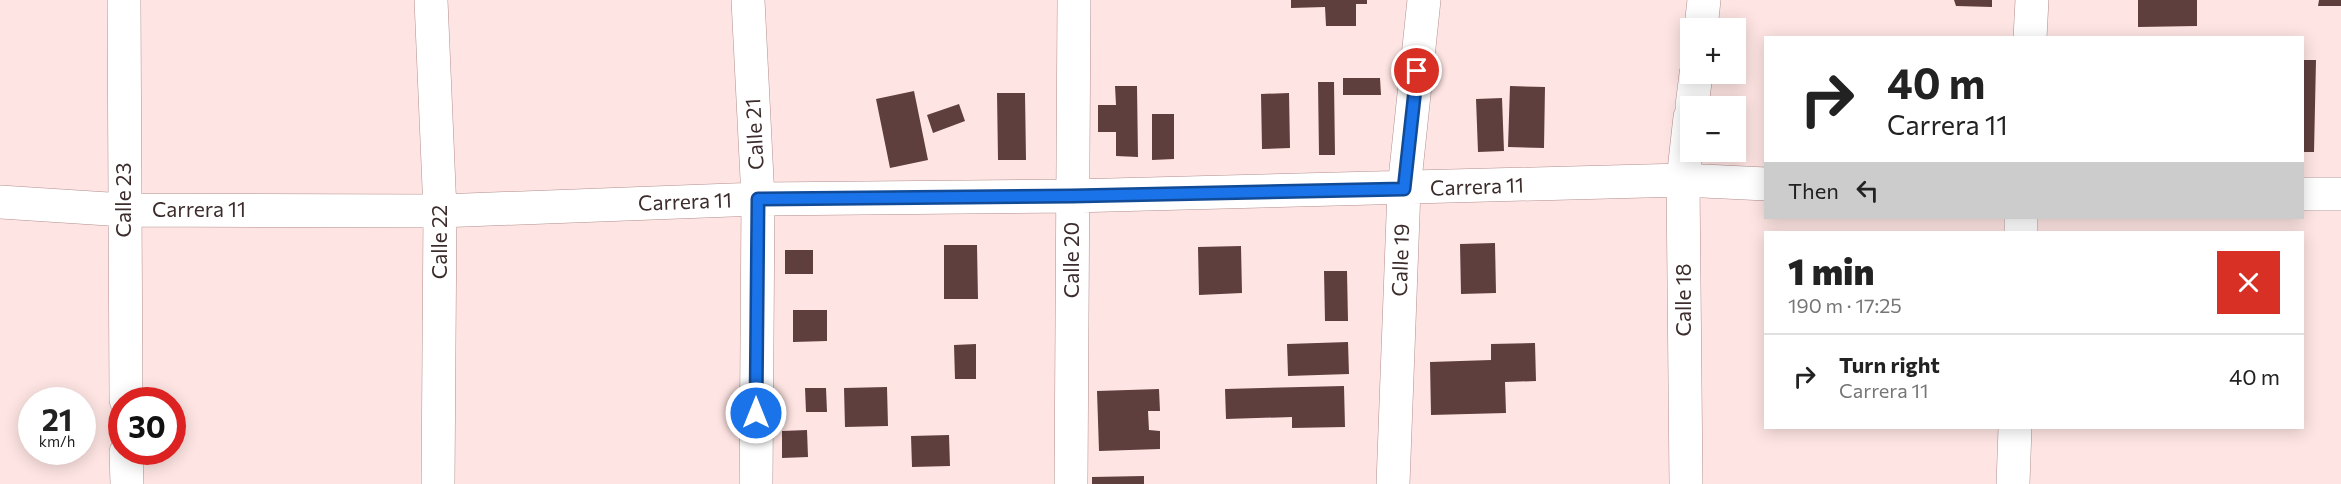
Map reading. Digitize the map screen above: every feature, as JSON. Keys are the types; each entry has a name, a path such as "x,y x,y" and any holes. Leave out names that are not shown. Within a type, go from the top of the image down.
{"street":[{"name":"Calle 23","path":"124,0 126,387"},
{"name":"Calle 22","path":"431,0 440,211 438,484"},
{"name":"Calle 21","path":"748,0 758,199 756,484"},
{"name":"Calle 20","path":"1071,484 1074,0"},
{"name":"Calle 19","path":"1393,484 1404,189 1424,0"},
{"path":"1702,18 1704,0"},
{"path":"2030,36 2031,0"},
{"name":"Calle 18","path":"1685,162 1683,180 1686,484"},
{"name":"Carrera 11","path":"0,202 124,210 440,211 758,199 1072,196 1683,180 1764,184"},
{"path":"2304,194 2341,194"},
{"path":"2013,484 2015,429"},
{"path":"126,465 127,484"}],"building":[{"path":"1291,0 1367,0 1367,4 1356,4 1356,26 1326,26 1325,7 1291,8"},
{"path":"1954,0 1992,0 1992,7 1956,6"},
{"path":"2138,0 2197,0 2197,26 2138,27"},
{"path":"2319,0 2341,0 2341,6 2318,6"},
{"path":"2304,60 2316,60 2314,152 2304,152"},
{"path":"1343,78 1380,78 1381,95 1343,95"},
{"path":"1318,82 1334,82 1335,155 1319,155"},
{"path":"1115,86 1137,86 1138,157 1116,156 1116,132 1098,132 1098,105 1116,105"},
{"path":"1510,86 1545,87 1544,148 1508,147"},
{"path":"914,91 928,160 890,168 876,99"},
{"path":"997,93 1025,93 1026,160 998,160"},
{"path":"1289,93 1290,148 1262,149 1261,94"},
{"path":"1502,98 1504,151 1478,152 1476,99"},
{"path":"959,104 965,121 933,133 927,115"},
{"path":"1152,114 1174,114 1174,159 1152,160"},
{"path":"1495,243 1496,293 1461,294 1460,244"},
{"path":"944,245 977,245 978,299 944,299"},
{"path":"1241,246 1242,293 1199,295 1198,247"},
{"path":"785,250 813,250 813,274 785,274"},
{"path":"1324,271 1347,271 1348,321 1325,321"},
{"path":"793,310 827,310 827,341 793,342"},
{"path":"1348,342 1349,374 1288,376 1287,344"},
{"path":"1535,343 1536,381 1505,382 1506,413 1431,415 1430,362 1491,360 1491,344"},
{"path":"976,344 976,379 955,379 954,345"},
{"path":"1344,386 1345,427 1292,428 1292,417 1226,419 1225,389"},
{"path":"887,387 888,426 845,427 844,388"},
{"path":"805,388 826,388 827,412 806,412"},
{"path":"1159,389 1160,411 1148,411 1149,430 1160,431 1160,449 1099,451 1097,391"},
{"path":"807,430 808,457 782,458 782,431"},
{"path":"949,435 950,466 912,467 911,436"},
{"path":"1144,476 1144,484 1092,484 1092,477"}],"route":[{"path":"756,413 758,199 1072,196 1404,189 1417,71"}]}
